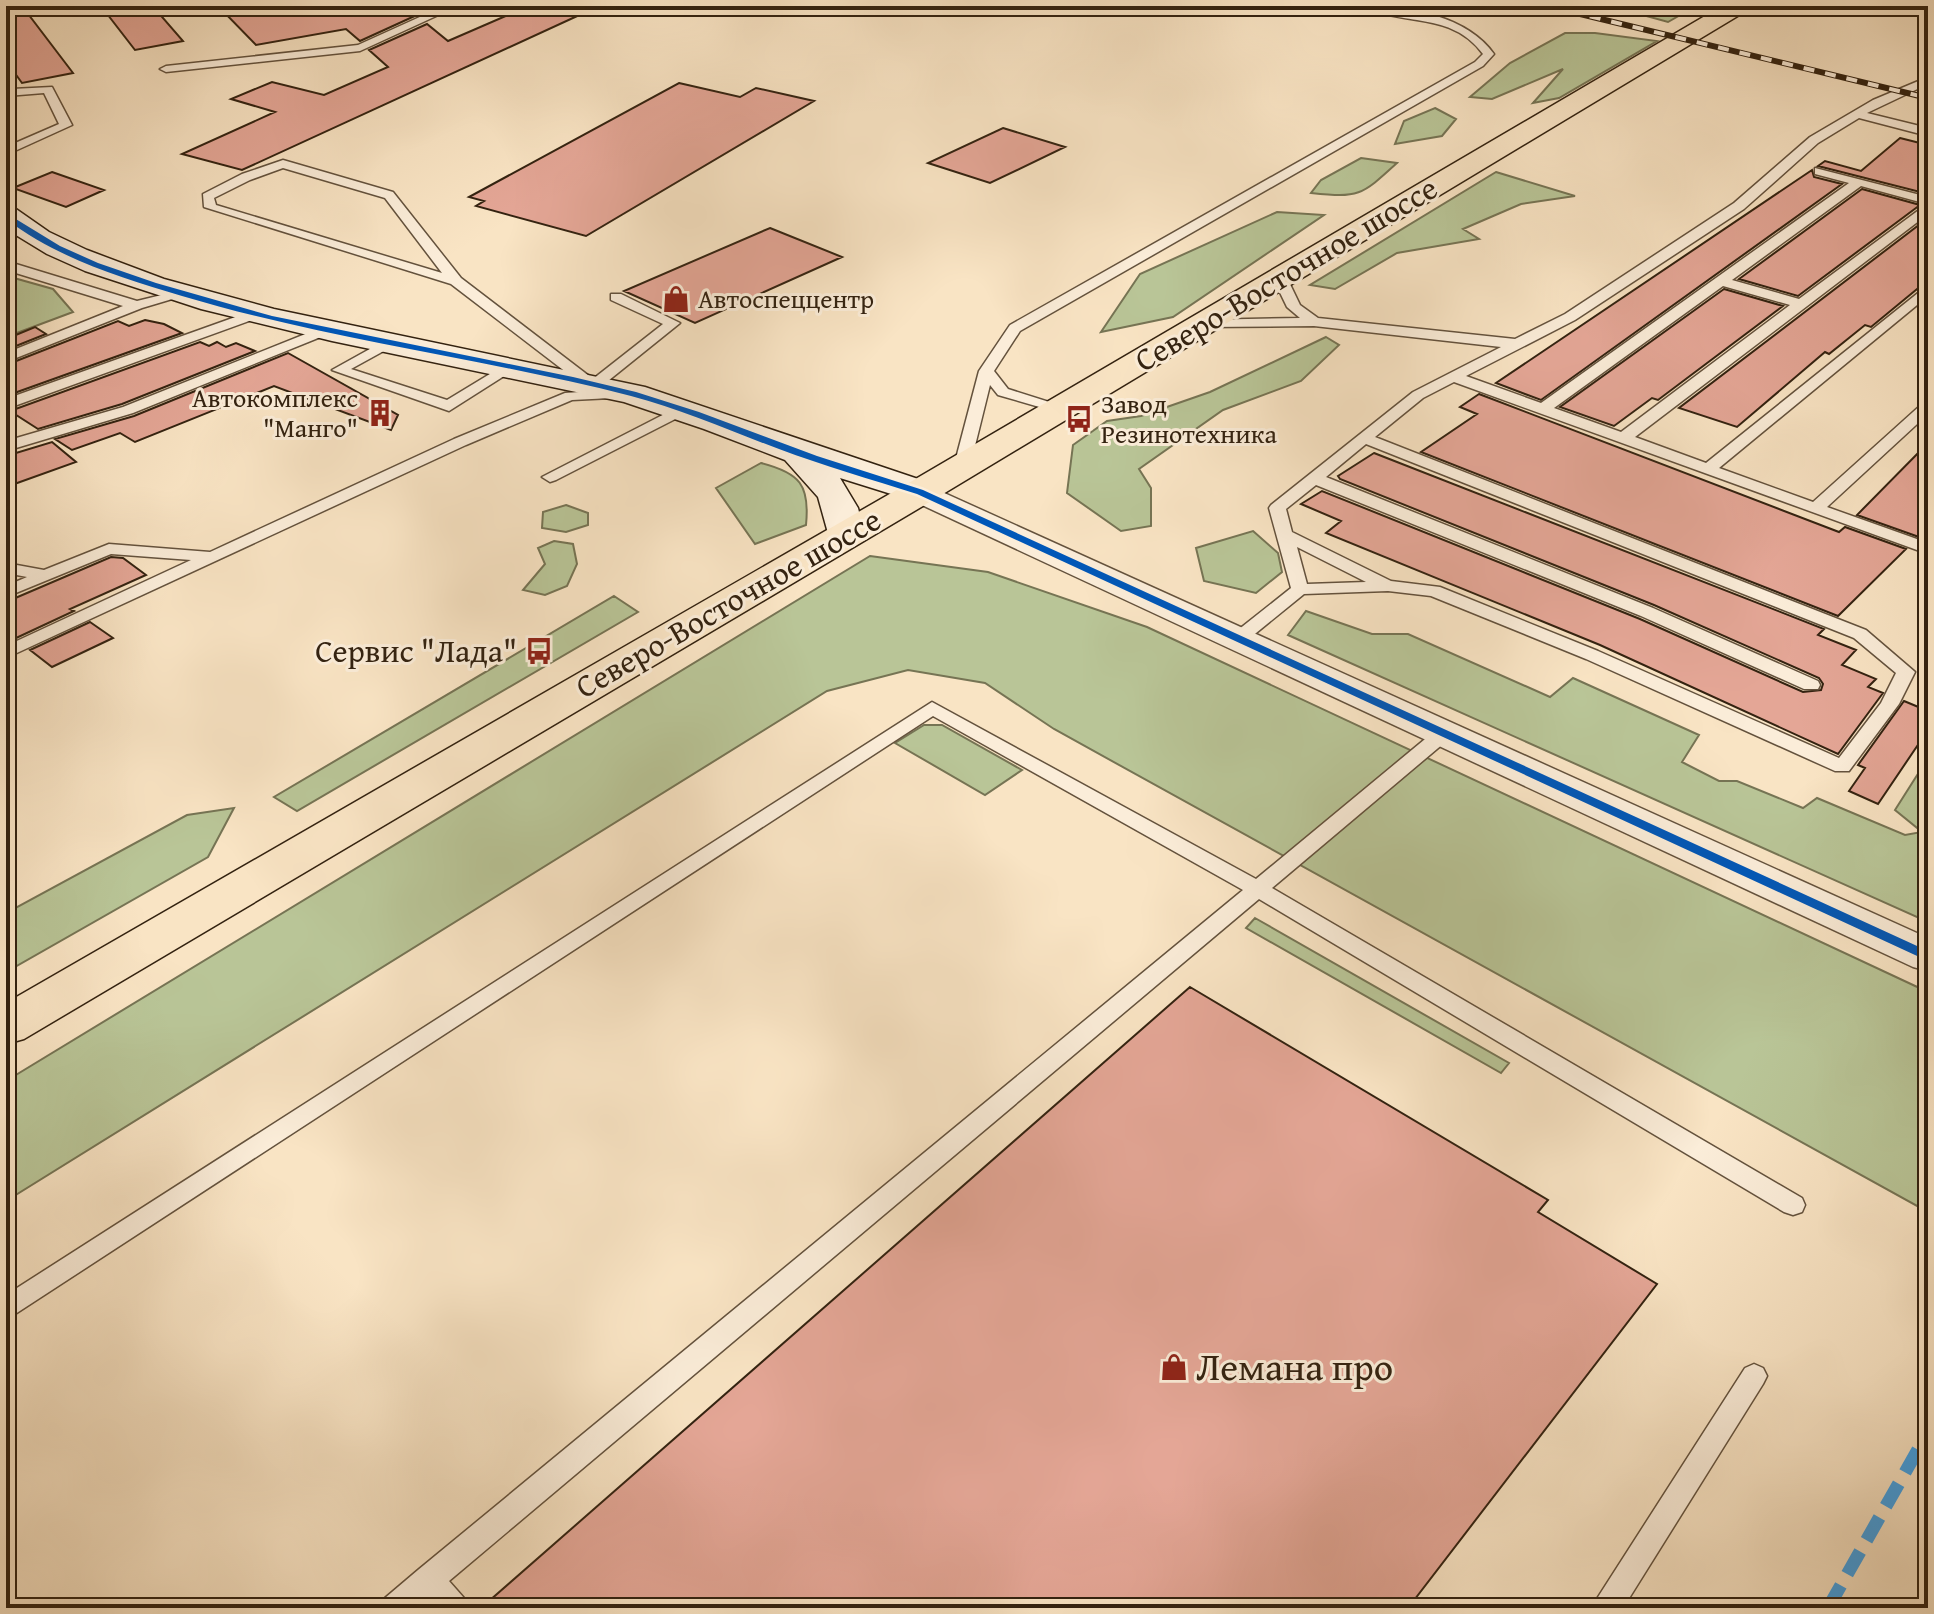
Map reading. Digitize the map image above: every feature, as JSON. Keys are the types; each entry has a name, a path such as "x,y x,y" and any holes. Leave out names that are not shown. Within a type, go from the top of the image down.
{"main road":[{"name":"Северо-Восточное шоссе","path":"6,1026 920,492 1738,6"}],"street":[{"path":"6,215 60,248 119,273 182,294 323,331 631,394 684,409 796,452 920,492 1928,956"},
{"path":"796,452 833,489 843,511 846,533"}],"lane":[{"path":"166,69 360,48 453,6"},
{"path":"962,466 986,371 1015,328 1479,64 1489,54 1483,41 1455,26 1370,6"},
{"path":"1300,589 1277,508 1314,478 1418,395 1570,317 1739,206 1814,140 1857,114 1928,80"},
{"path":"1910,87 1928,92"},
{"path":"6,89 7,93 48,89 66,125 6,151"},
{"path":"1857,114 1928,132"},
{"path":"456,281 210,207 207,197 246,177 283,164 389,195 456,281 593,386 673,323 616,297"},
{"path":"1819,171 1928,201"},
{"path":"1543,409 1859,182"},
{"path":"1624,438 1928,208"},
{"path":"6,265 137,305"},
{"path":"1280,278 1294,307 1314,322"},
{"path":"1721,281 1801,304"},
{"path":"1709,468 1928,289"},
{"path":"6,358 137,305 182,294"},
{"path":"6,404 255,314"},
{"path":"1204,323 1314,322 1518,344"},
{"path":"6,446 128,410 323,331"},
{"path":"386,344 339,370 449,406 508,369"},
{"path":"986,371 1003,392 1060,408"},
{"path":"1454,377 1928,549"},
{"path":"6,653 460,442 570,396 631,394"},
{"path":"1817,507 1928,406"},
{"path":"550,477 684,409"},
{"path":"1239,638 1300,589 1388,586 1434,591 1592,655 1842,767 1890,704 1906,672 1860,634 1364,438"},
{"path":"1314,478 1647,612 1811,685"},
{"path":"1285,535 1388,586"},
{"path":"6,592 109,549 217,557"},
{"path":"6,568 46,575"},
{"path":"6,1309 932,708 1258,889 1793,1205"},
{"path":"395,1608 1443,734"},
{"path":"1606,1608 1754,1376"},
{"path":"428,1580 454,1608"}],"green space":[{"path":"1610,6 1696,6 1668,22"},
{"path":"1565,33 1595,33 1657,41 1559,98 1533,103 1563,69 1492,99 1470,97 1510,63"},
{"path":"1435,108 1456,119 1442,136 1395,144 1404,121"},
{"path":"1361,158 1397,163 1358,192 1340,195 1311,193 1321,180"},
{"path":"1496,172 1575,196 1521,204 1463,229 1479,239 1397,253 1335,289 1310,285"},
{"path":"1277,212 1324,215 1173,317 1101,332 1140,274"},
{"path":"14,278 53,289 73,312 6,337 6,280"},
{"path":"1326,337 1339,345 1301,381 1223,410 1139,469 1151,488 1151,526 1121,531 1067,493 1073,445 1107,421 1141,416 1210,392"},
{"path":"761,463 785,471 800,483 806,500 806,525 755,544 716,488"},
{"path":"566,505 588,513 588,525 566,532 542,528 543,512"},
{"path":"1253,531 1278,553 1282,572 1256,593 1204,581 1196,548"},
{"path":"554,541 573,544 577,564 567,586 545,595 523,590 545,564 538,548"},
{"path":"870,556 988,572 1147,627 1928,992 1928,1212 1054,729 985,683 908,670 827,691 6,1201 6,1081"},
{"path":"614,596 638,612 297,811 274,797"},
{"path":"1306,611 1372,634 1408,634 1550,697 1573,678 1699,735 1682,762 1719,781 1737,781 1803,808 1817,798 1905,835 1922,832 1895,810 1928,758 1928,922 1288,635"},
{"path":"924,725 942,725 1022,770 985,795 895,743"},
{"path":"234,808 208,857 6,972 6,913 187,815"},
{"path":"1255,918 1509,1063 1501,1073 1246,928"}],"building":[{"path":"6,6 22,6 73,73 22,83 6,61"},
{"path":"101,6 133,6 140,14 157,11 183,41 135,50"},
{"path":"218,6 406,6 417,15 360,41 346,29 256,45"},
{"path":"529,6 599,6 242,170 182,154 275,112 231,99 272,82 324,95 388,67 369,50 427,24 448,41"},
{"path":"679,83 740,97 756,88 814,101 586,236 476,206 484,201 469,197"},
{"path":"1003,128 1065,147 990,183 928,163"},
{"path":"1900,138 1928,145 1928,194 1818,166 1825,161 1861,171"},
{"path":"1812,170 1814,177 1842,184 1541,400 1496,383"},
{"path":"52,172 104,190 66,207 13,188"},
{"path":"1862,189 1920,205 1798,296 1739,279"},
{"path":"1928,218 1928,280 1871,327 1865,325 1829,354 1825,352 1737,427 1679,408"},
{"path":"770,228 842,257 695,323 624,291"},
{"path":"1724,289 1783,306 1658,400 1652,398 1614,426 1560,407"},
{"path":"145,320 164,324 182,333 6,396 6,365 118,321 129,326"},
{"path":"35,327 46,334 6,350 6,339"},
{"path":"200,342 209,346 217,342 226,347 236,343 255,351 122,404 38,429 10,411"},
{"path":"288,353 398,415 391,430 274,386 135,442 120,433 72,450 55,439 134,416"},
{"path":"1479,394 1839,532 1845,527 1906,549 1838,616 1421,452 1477,414 1460,407"},
{"path":"52,442 76,462 6,487 6,456"},
{"path":"1928,443 1928,529 1919,537 1857,515"},
{"path":"1374,453 1824,629 1818,635 1856,650 1842,665 1876,679 1868,687 1883,693 1838,754 1600,645 1326,533 1341,521 1301,504 1322,491 1640,619 1803,692 1821,690 1823,684 1819,678 1654,605 1340,479 1338,476"},
{"path":"111,557 123,558 146,575 70,609 74,611 14,639 6,632 6,602"},
{"path":"90,622 113,638 52,667 30,650"},
{"path":"1904,701 1928,711 1928,730 1878,804 1849,791 1865,768 1858,765"},
{"name":"Лемана про","path":"1190,987 1548,1200 1538,1212 1657,1284 1408,1608 481,1608"}],"railway":[{"path":"1547,6 1928,98"}],"marked path":[{"path":"1828,1608 1928,1432"}],"cycle path":[{"path":"6,215 57,248 153,285 212,303 633,394 920,492 1928,956"}],"place":[{"name":"Автоспеццентр","path":"676,299"},
{"name":"Автокомплекс \"Манго\"","path":"380,413"},
{"name":"Завод Резинотехника","path":"1079,419"},
{"name":"Сервис \"Лада\"","path":"539,651"},
{"name":"Лемана про","path":"1174,1367"}]}
